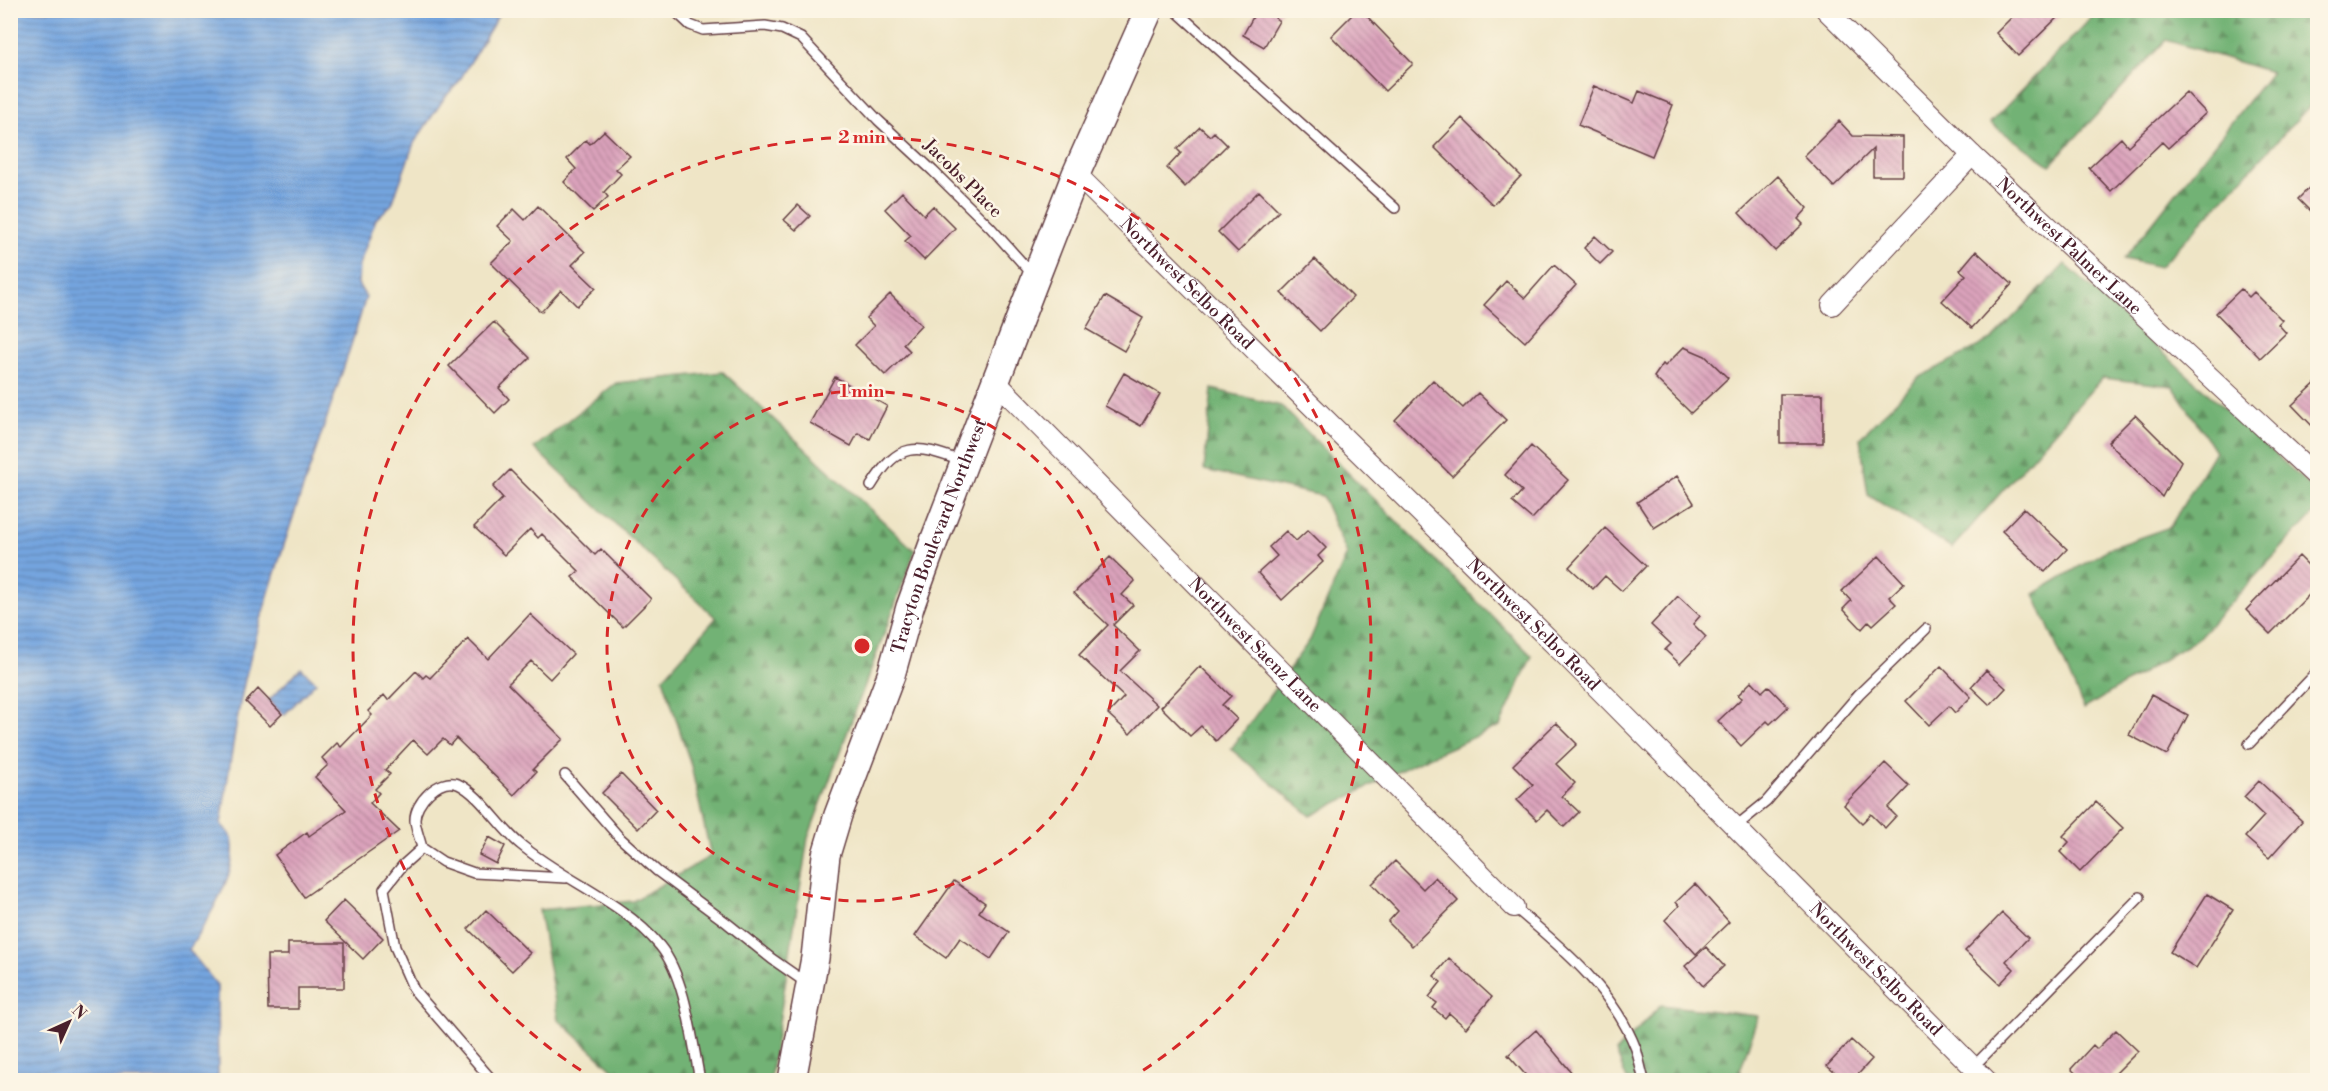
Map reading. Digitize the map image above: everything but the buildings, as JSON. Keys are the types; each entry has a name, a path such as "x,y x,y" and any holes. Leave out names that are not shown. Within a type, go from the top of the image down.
{"main road":[{"name":"Tracyton Boulevard Northwest","path":"792,1080 815,958 826,855 838,815 891,675 914,596 1035,277 1076,174 1149,10"}],"street":[{"name":"Northwest Palmer Lane","path":"1826,10 1972,155 2318,478"},
{"path":"1832,305 1972,155"},
{"name":"Northwest Selbo Road","path":"1076,174 1557,648 1980,1074"},
{"name":"Northwest Saenz Lane","path":"996,382 1514,907"}],"lane":[{"name":"Jacobs Place","path":"674,10 690,25 703,30 765,26 782,29 801,38 878,120 990,227 1035,277"},
{"path":"682,18 694,10"},
{"path":"1175,10 1395,208"},
{"path":"871,486 882,468 903,450 925,450 965,462"},
{"path":"1735,827 1766,802 1859,694 1926,629"},
{"path":"2249,744 2318,671"},
{"path":"565,775 619,837 657,871 771,959 810,985"},
{"path":"566,878 474,873 443,862 422,848 415,819 425,796 442,783 457,783 478,798 492,817 519,844 566,878 615,907 661,947 674,970 684,1001 700,1080"},
{"path":"422,848 403,865 384,889 395,947 414,990 492,1080"},
{"path":"1980,1074 2140,897"},
{"path":"1514,907 1588,974 1603,992 1617,1011 1635,1049 1644,1080"}],"green space":[{"path":"2099,10 2317,11 2317,98 2160,267 2124,259 2271,72 2166,40 2050,165 1990,123"},
{"path":"2065,264 2318,493 2317,510 2197,639 2084,709 2034,594 2110,548 2170,527 2215,451 2173,386 2102,378 1952,548 1868,495 1860,438 1918,378 1992,339"},
{"path":"723,372 915,551 808,838 770,1080 624,1080 558,1019 539,910 633,901 711,856 691,766 663,678 716,618 534,448 616,383"},
{"path":"1212,389 1281,406 1532,656 1500,726 1415,763 1311,816 1231,749 1310,640 1347,554 1322,496 1204,470"},
{"path":"1661,1005 1758,1016 1740,1071 1741,1080 1627,1080 1616,1052"}],"water":[{"path":"10,11 501,11 458,83 445,97 414,143 392,204 376,219 359,265 358,284 366,297 274,577 247,671 221,824 230,834 233,847 232,862 221,894 189,950 217,985 218,1076 216,1080 11,1080"},
{"path":"301,668 316,682 284,715 269,700"}]}
